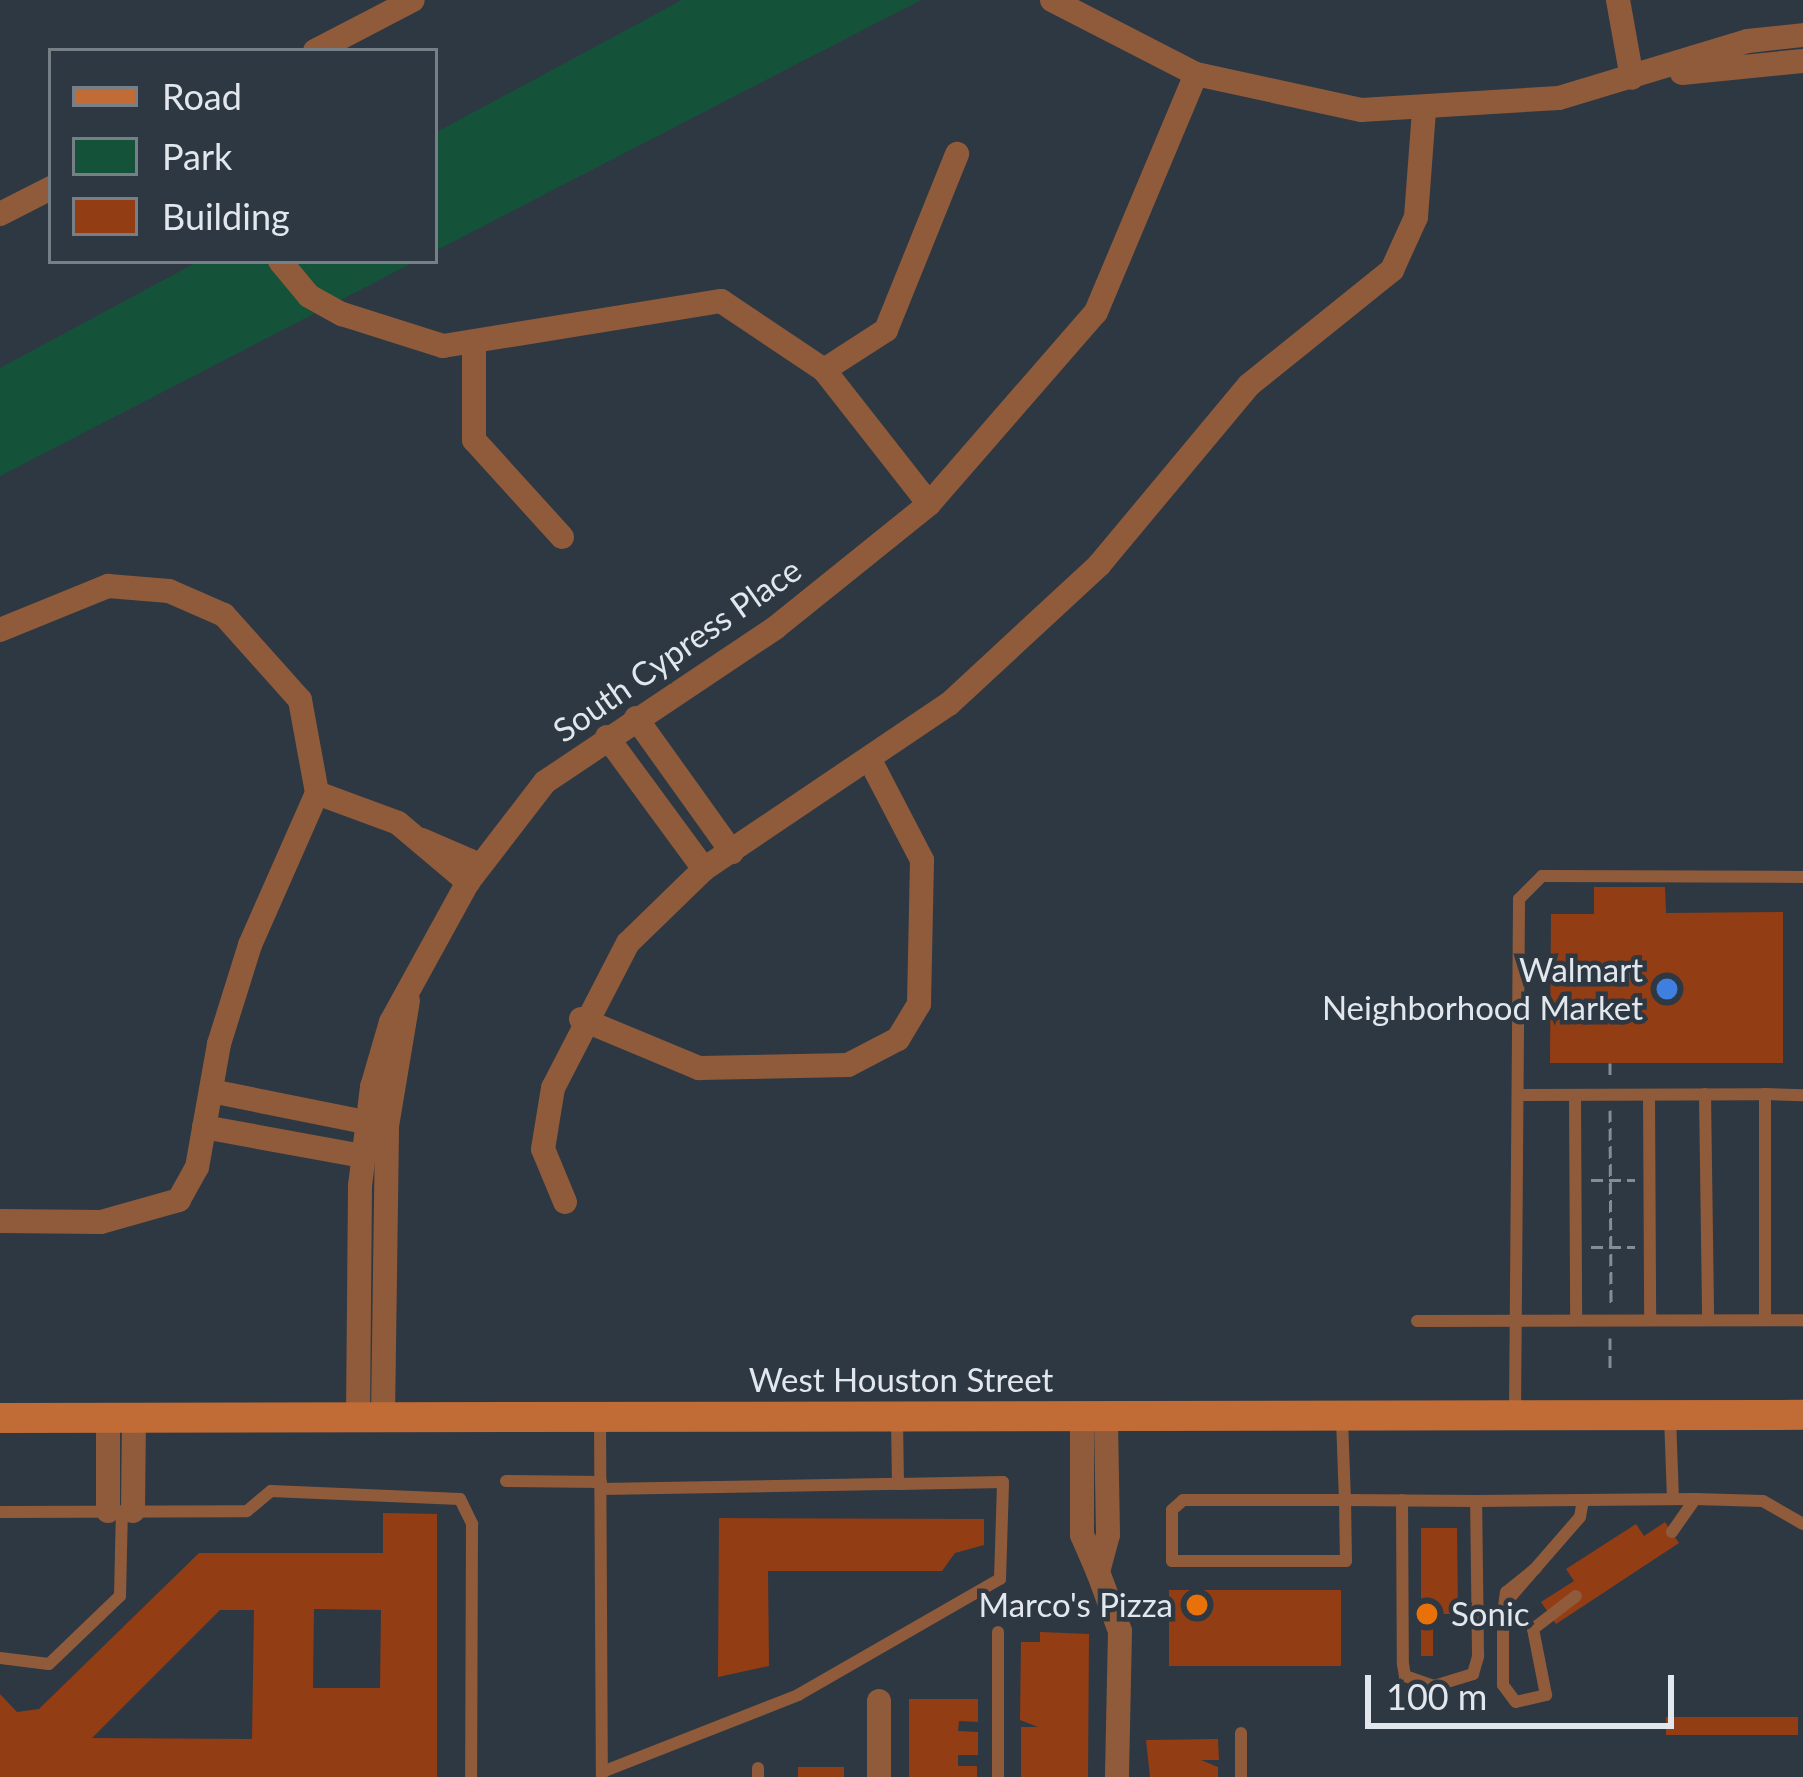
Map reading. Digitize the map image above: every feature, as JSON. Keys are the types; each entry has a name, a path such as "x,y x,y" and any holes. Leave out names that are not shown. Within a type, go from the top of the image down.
{"main road":[{"name":"West Houston Street","path":"0,1418 1803,1415"}],"street":[{"path":"321,48 412,0"},
{"path":"1052,0 1196,74 1306,102 1418,110 1559,98 1748,41 1803,35"},
{"path":"1618,0 1632,78"},
{"path":"1632,78 1803,61"},
{"name":"South Cypress Place","path":"370,1417 362,1156 376,1124 408,1001 474,873 545,782 775,628 929,504 1096,312 1196,74"},
{"path":"565,1202 543,1149 553,1088 581,1019 628,943 704,869 871,762 1029,634 1249,385 1392,270 1419,189 1418,110"},
{"path":"824,370 886,330 957,154"},
{"path":"0,214 48,190"},
{"path":"282,264 309,296 342,314 415,341 474,343 708,300 771,326 824,370 929,504"},
{"path":"474,343 474,440 562,537"},
{"path":"0,630 108,586 169,591 224,615 300,700 317,794 250,945 204,1126 179,1200 101,1222 0,1221"},
{"path":"636,718 732,852"},
{"path":"607,737 704,869"},
{"path":"581,1019 699,1068 848,1065 898,1039 923,973 922,860 871,762"},
{"path":"317,794 375,811 474,873"},
{"path":"211,1090 376,1124"},
{"path":"311,1149 317,1115"},
{"name":"South Cypress Place","path":"370,1417 376,1124"},
{"path":"204,1126 362,1156"},
{"path":"1094,1415 1098,1572 1120,1631 1117,1777"},
{"path":"121,1418 121,1511"},
{"path":"878,1777 879,1701"}],"lane":[{"path":"1515,1416 1519,899 1542,876 1803,877"},
{"path":"1705,1094 1708,1320"},
{"path":"1765,1094 1766,1320"},
{"path":"1518,1095 1803,1095"},
{"path":"1574,1095 1576,1320"},
{"path":"1649,1095 1649,1320"},
{"path":"1417,1321 1803,1319"},
{"path":"506,1481 601,1486 1003,1482 1000,1579 798,1695 602,1775 601,1486 600,1416"},
{"path":"897,1416 898,1484"},
{"path":"1342,1416 1345,1500 1346,1561 1172,1561 1179,1501 1345,1500 1476,1501 1695,1499 1772,1502 1803,1524"},
{"path":"1670,1416 1672,1499"},
{"path":"0,1512 247,1511 271,1491 460,1499 472,1524 472,1777"},
{"path":"1672,1532 1695,1499"},
{"path":"1402,1500 1402,1664 1406,1676 1434,1686 1473,1674 1478,1656 1476,1501"},
{"path":"1576,1595 1533,1629 1548,1691 1528,1705 1503,1685 1507,1601 1580,1517 1582,1500"},
{"path":"0,1658 50,1664 121,1595 121,1511"},
{"path":"998,1633 998,1777"},
{"path":"1241,1733 1241,1777"}],"path":[{"path":"1610,1063 1610,1372"},
{"path":"1575,1180 1649,1180"},
{"path":"1576,1246 1649,1247"}],"green space":[{"path":"682,0 921,0 438,249 438,131"},
{"path":"193,264 410,264 0,476 0,368"}],"building":[{"name":"Walmart Neighborhood Market","path":"1594,887 1665,887 1666,913 1783,912 1783,1063 1550,1063 1551,914 1594,914"},
{"path":"383,1513 437,1514 437,1777 0,1777 0,1694 17,1712 39,1709 199,1553 383,1553","holes":["314,1609 381,1610 380,1688 313,1688","220,1610 254,1610 252,1739 92,1738"]},
{"path":"719,1518 984,1519 984,1545 955,1553 942,1571 768,1571 769,1666 718,1677"},
{"path":"1665,1522 1679,1543 1556,1624 1541,1602 1574,1581 1566,1569 1636,1524 1644,1536"},
{"path":"1421,1528 1457,1528 1458,1614 1433,1614 1433,1656 1421,1656"},
{"path":"1169,1590 1341,1590 1341,1666 1169,1666"},
{"path":"1040,1632 1089,1634 1088,1777 1021,1777 1021,1727 1038,1727 1020,1720 1021,1642 1040,1642"},
{"path":"909,1699 978,1699 978,1722 959,1721 958,1731 978,1732 978,1755 958,1755 958,1766 977,1766 977,1777 909,1777"},
{"path":"1666,1717 1798,1717 1798,1735 1666,1735"},
{"path":"1218,1739 1219,1760 1201,1760 1218,1767 1218,1777 1150,1777 1146,1740"},
{"path":"798,1767 844,1767 844,1777 798,1777"}],"place":[{"name":"Walmart Neighborhood Market","path":"1667,989"},
{"name":"Marco's Pizza","path":"1197,1605"},
{"name":"Sonic","path":"1427,1614"}]}
